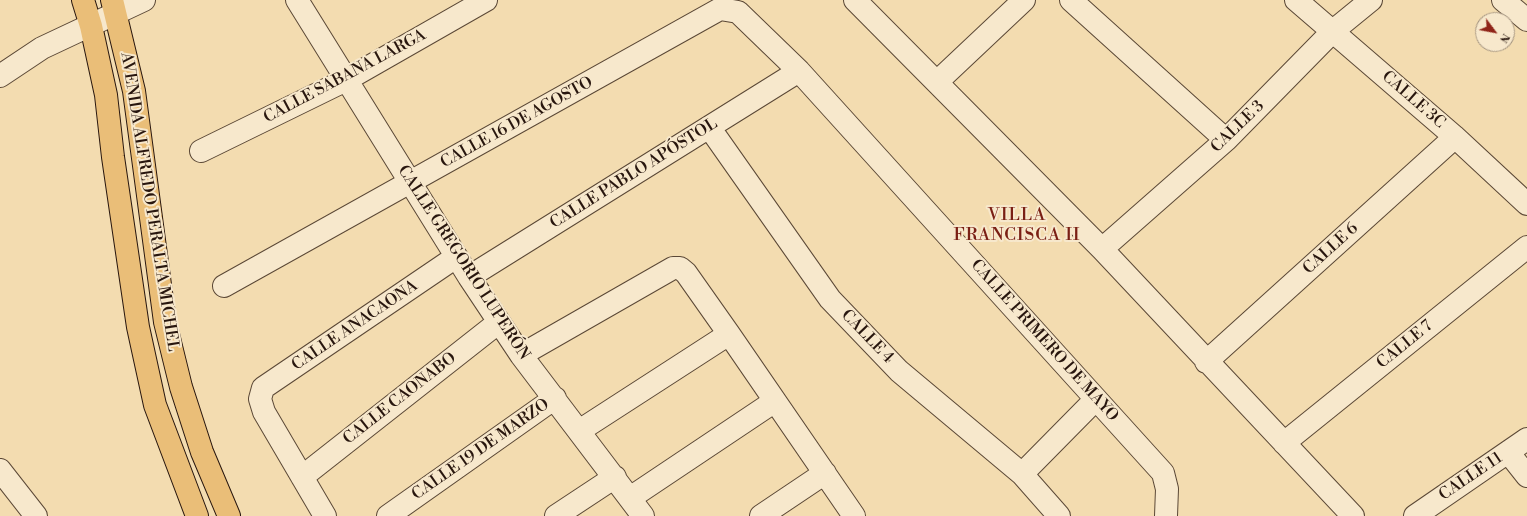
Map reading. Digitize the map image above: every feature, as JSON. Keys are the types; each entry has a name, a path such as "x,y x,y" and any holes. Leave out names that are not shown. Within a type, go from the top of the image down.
{"main road":[{"name":"AVENIDA ALFREDO PERALTA MICHEL","path":"83,0 92,26 106,95 113,157 138,327 155,405 197,516"},
{"name":"AVENIDA ALFREDO PERALTA MICHEL","path":"114,7 134,91 165,322 181,387 202,452 229,516"}],"street":[{"path":"0,76 42,48 92,26 114,7 144,0"},
{"name":"CALLE GREGORIO LUPERÓN","path":"297,0 456,257 521,355 615,477 643,516"},
{"name":"CALLE SABANA LARGA","path":"201,151 346,80 486,0"},
{"path":"855,0 1102,249 1206,362 1353,516"},
{"path":"938,82 1024,0"},
{"path":"1071,0 1226,140"},
{"name":"CALLE 3C","path":"1296,0 1455,137 1527,204"},
{"name":"CALLE 3","path":"1102,249 1226,140 1333,31 1371,0"},
{"path":"1503,0 1527,20"},
{"name":"CALLE 16 DE AGOSTO","path":"224,286 720,10 738,12 798,71"},
{"name":"CALLE PABLO APÓSTOL","path":"469,277 798,71"},
{"name":"CALLE PRIMERO DE MAYO","path":"798,71 1163,473 1167,489 1166,516"},
{"name":"CALLE 4","path":"709,127 830,299 899,371 1022,474 1060,516"},
{"name":"CALLE 6","path":"1206,362 1455,137"},
{"name":"CALLE 7","path":"1284,443 1527,247"},
{"name":"CALLE ANACAONA","path":"302,477 264,412 260,399 263,388 456,257"},
{"path":"521,355 673,268 680,268 686,273 729,334 854,516"},
{"name":"CALLE CAONABO","path":"302,477 499,322"},
{"path":"579,431 729,334"},
{"name":"CALLE 19 DE MARZO","path":"388,516 555,398"},
{"path":"1022,474 1096,399"},
{"path":"630,498 775,401"},
{"name":"CALLE 11","path":"1427,513 1527,439"},
{"path":"1508,452 1527,476"},
{"path":"0,470 36,516"},
{"path":"761,516 825,473"},
{"path":"302,477 325,516"},
{"path":"556,516 615,477"}],"district":[{"name":"VILLA FRANCISCA II","path":"1017,226"}]}
